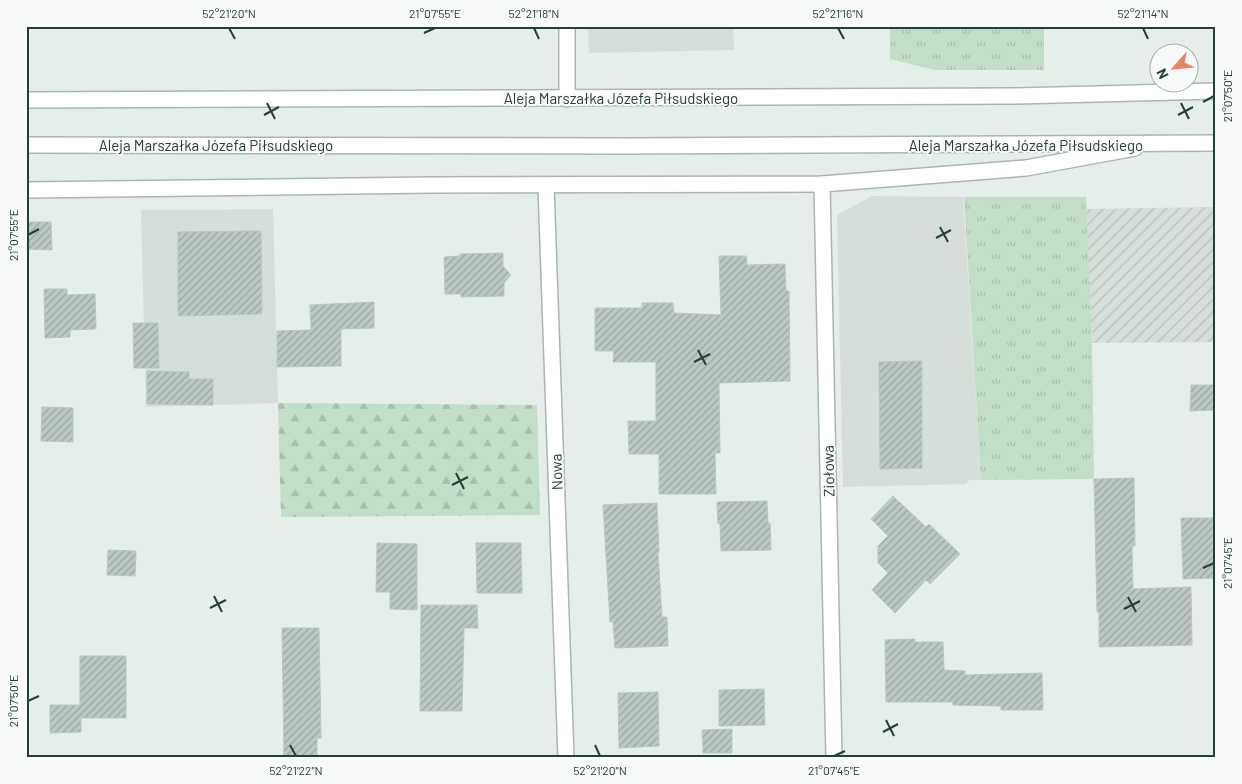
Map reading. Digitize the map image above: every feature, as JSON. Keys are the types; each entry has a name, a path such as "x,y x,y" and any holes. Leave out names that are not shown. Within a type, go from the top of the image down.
{"main road":[{"path":"567,26 567,98"},
{"name":"Aleja Marszałka Józefa Piłsudskiego","path":"26,100 1005,96 1216,91"},
{"name":"Aleja Marszałka Józefa Piłsudskiego","path":"26,145 1216,143"},
{"path":"26,190 432,185 822,184 1026,168 1154,144"},
{"name":"Ziołowa","path":"822,184 834,758"},
{"name":"Nowa","path":"546,186 566,758"}],"shaded area":[{"path":"588,26 733,26 734,50 589,53"},
{"path":"872,196 963,197 981,480 969,480 966,484 843,487 837,215"},
{"path":"1216,207 1216,342 1092,343 1086,209"},
{"path":"273,209 278,403 146,407 141,210"}],"green space":[{"path":"890,26 1044,26 1044,70 935,70 890,59"},
{"path":"964,197 1086,197 1092,343 1094,479 981,480"},
{"path":"278,403 537,405 540,515 281,517"}],"building":[{"path":"26,222 51,222 52,250 26,249"},
{"path":"261,231 262,314 178,316 178,232"},
{"path":"503,253 503,266 511,275 504,283 504,296 461,297 461,294 445,294 444,257 460,256 460,254"},
{"path":"719,256 746,256 747,265 785,264 786,291 789,291 790,381 719,383 720,453 715,453 716,494 659,494 659,454 629,454 628,421 656,421 656,362 613,362 614,351 595,351 595,308 642,308 642,303 673,303 674,313 721,315"},
{"path":"44,289 67,289 67,295 95,294 96,329 70,330 70,337 45,338"},
{"path":"374,302 374,328 341,329 341,366 277,367 277,331 311,330 310,305"},
{"path":"133,323 158,323 159,368 134,368"},
{"path":"922,361 922,468 880,469 879,362"},
{"path":"147,371 189,372 189,379 213,379 213,405 147,404"},
{"path":"1191,385 1216,385 1216,410 1190,411"},
{"path":"42,407 73,408 73,442 41,441"},
{"path":"1134,478 1135,546 1132,546 1133,589 1191,587 1192,645 1099,647 1094,479"},
{"path":"893,496 926,527 929,524 960,554 930,584 926,580 895,613 872,590 888,573 878,563 878,546 888,536 871,519"},
{"path":"767,501 771,550 721,551 717,502"},
{"path":"657,503 662,617 667,617 668,646 615,648 613,622 610,622 603,505"},
{"path":"1181,518 1213,518 1213,524 1216,524 1216,578 1183,579"},
{"path":"377,543 417,544 417,610 390,609 390,592 376,592"},
{"path":"476,543 521,543 522,593 477,593"},
{"path":"108,550 136,551 135,576 107,575"},
{"path":"421,605 477,605 478,628 464,628 462,711 420,711"},
{"path":"282,628 319,628 321,738 317,738 317,758 284,758"},
{"path":"915,639 915,642 943,642 944,670 965,671 965,675 1042,673 1043,710 1001,710 1001,706 953,705 953,702 886,702 885,640"},
{"path":"80,656 126,656 126,718 81,718 81,732 50,733 50,705 80,705"},
{"path":"764,689 765,725 719,726 719,690"},
{"path":"658,692 659,746 619,748 618,693"},
{"path":"732,729 732,753 703,753 702,730"}]}
